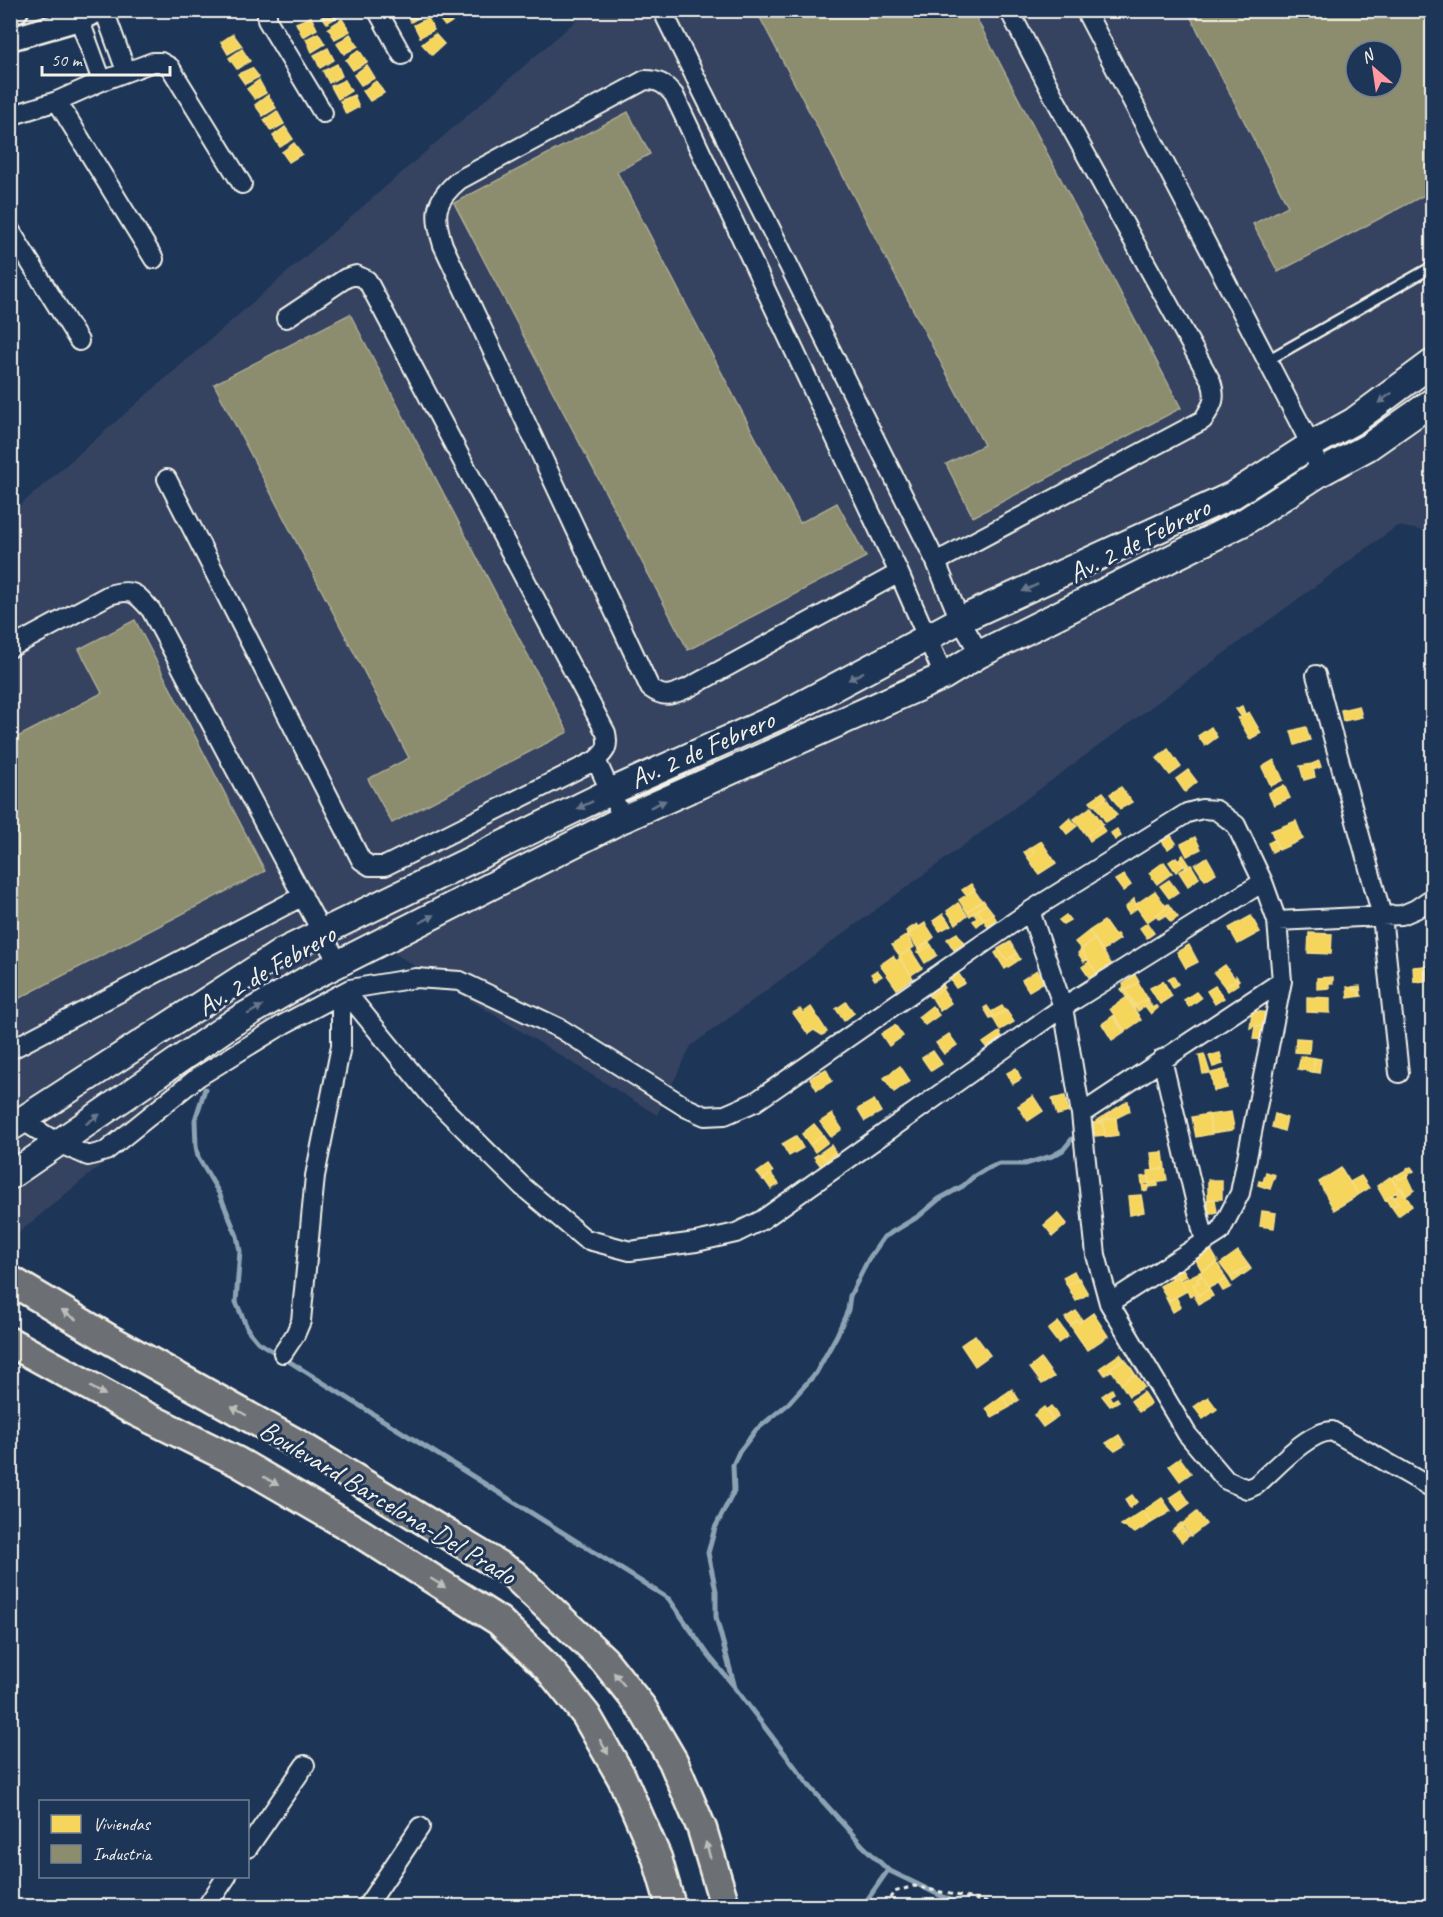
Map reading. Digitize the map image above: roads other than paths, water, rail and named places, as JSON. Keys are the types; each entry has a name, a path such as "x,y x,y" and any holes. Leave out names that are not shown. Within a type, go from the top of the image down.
{"main road":[{"name":"Av. 2 de Febrero","path":"17,1125 282,952 610,792 782,715 960,620 1233,495 1311,445 1354,421 1432,363"},
{"name":"Av. 2 de Febrero","path":"10,1176 234,1022 338,963 623,819 944,676 980,654 1244,522 1368,447 1432,402"},
{"name":"Boulevard Barcelona-Del Prado","path":"10,1280 109,1339 294,1442 513,1574 603,1660 642,1708 673,1761 702,1829 724,1906"},
{"name":"Boulevard Barcelona-Del Prado","path":"10,1342 131,1409 238,1462 357,1531 498,1621 549,1669 586,1715 622,1778 657,1858 671,1906"}],"street":[{"path":"10,12 17,10"},
{"path":"10,39 77,15 102,10 126,71"},
{"path":"267,10 267,20 323,113"},
{"path":"377,10 402,55"},
{"path":"665,10 666,18 936,562 960,620 980,654"},
{"path":"936,562 1203,420 1214,402 1211,381 1054,98 1009,10"},
{"path":"1085,10 1268,360 1311,445 1320,474"},
{"path":"77,15 102,81"},
{"path":"10,116 57,101 126,71 153,62 162,62 170,67 242,184"},
{"path":"899,573 688,688 672,694 660,695 650,688 443,245 436,218 439,201 446,191 459,180 645,80 656,80 664,84 674,95 899,573 944,676"},
{"path":"57,101 154,259"},
{"path":"10,230 80,340"},
{"path":"167,479 361,860 370,866 385,866 596,760 607,750 606,733 367,280 356,275 346,278 286,318"},
{"path":"10,648 109,595 124,590 139,596 152,610 338,963"},
{"path":"1316,675 1382,916 1399,1073"},
{"path":"596,760 623,819"},
{"path":"17,1125 88,1156 106,1151 198,1077 284,1023 350,989 416,978 460,981 561,1029 687,1108 705,1116 724,1115 755,1102 1030,911 1187,813 1202,809 1216,810 1236,825 1263,882 1278,921 1282,981 1240,1193 1220,1232 1109,1303"},
{"path":"283,1353 301,1321 315,1176 340,1056 340,1007 348,999 354,1002 431,1096 522,1186 585,1239 630,1251 696,1242 736,1233 762,1220 1063,1007 1263,882"},
{"path":"10,1050 303,896"},
{"path":"1278,921 1402,915 1432,898"},
{"path":"1030,911 1063,1007 1082,1114 1096,1255 1109,1303 1187,1434 1226,1480 1247,1489 1256,1485 1304,1441 1324,1431 1332,1431 1432,1488"},
{"path":"1082,1114 1282,981"},
{"path":"1162,1059 1205,1242"},
{"path":"249,1847 304,1765"},
{"path":"367,1906 420,1827"},
{"path":"207,1906 227,1878"}],"lane":[{"path":"1268,360 1432,267"}],"waterway":[{"path":"205,1089 195,1120 198,1157 219,1193 237,1236 240,1251 236,1302 248,1330 258,1342 669,1599 709,1656 733,1685"},
{"path":"962,1906 888,1870 862,1845 811,1788 735,1688 716,1617 716,1591 708,1553 715,1528 734,1491 733,1465 739,1452 756,1430 788,1404 816,1373 837,1335 848,1310 850,1296 868,1260 884,1237 919,1216 939,1199 963,1186 986,1169 999,1164 1025,1164 1052,1156 1063,1150 1072,1139"},
{"path":"863,1906 888,1870"}]}
